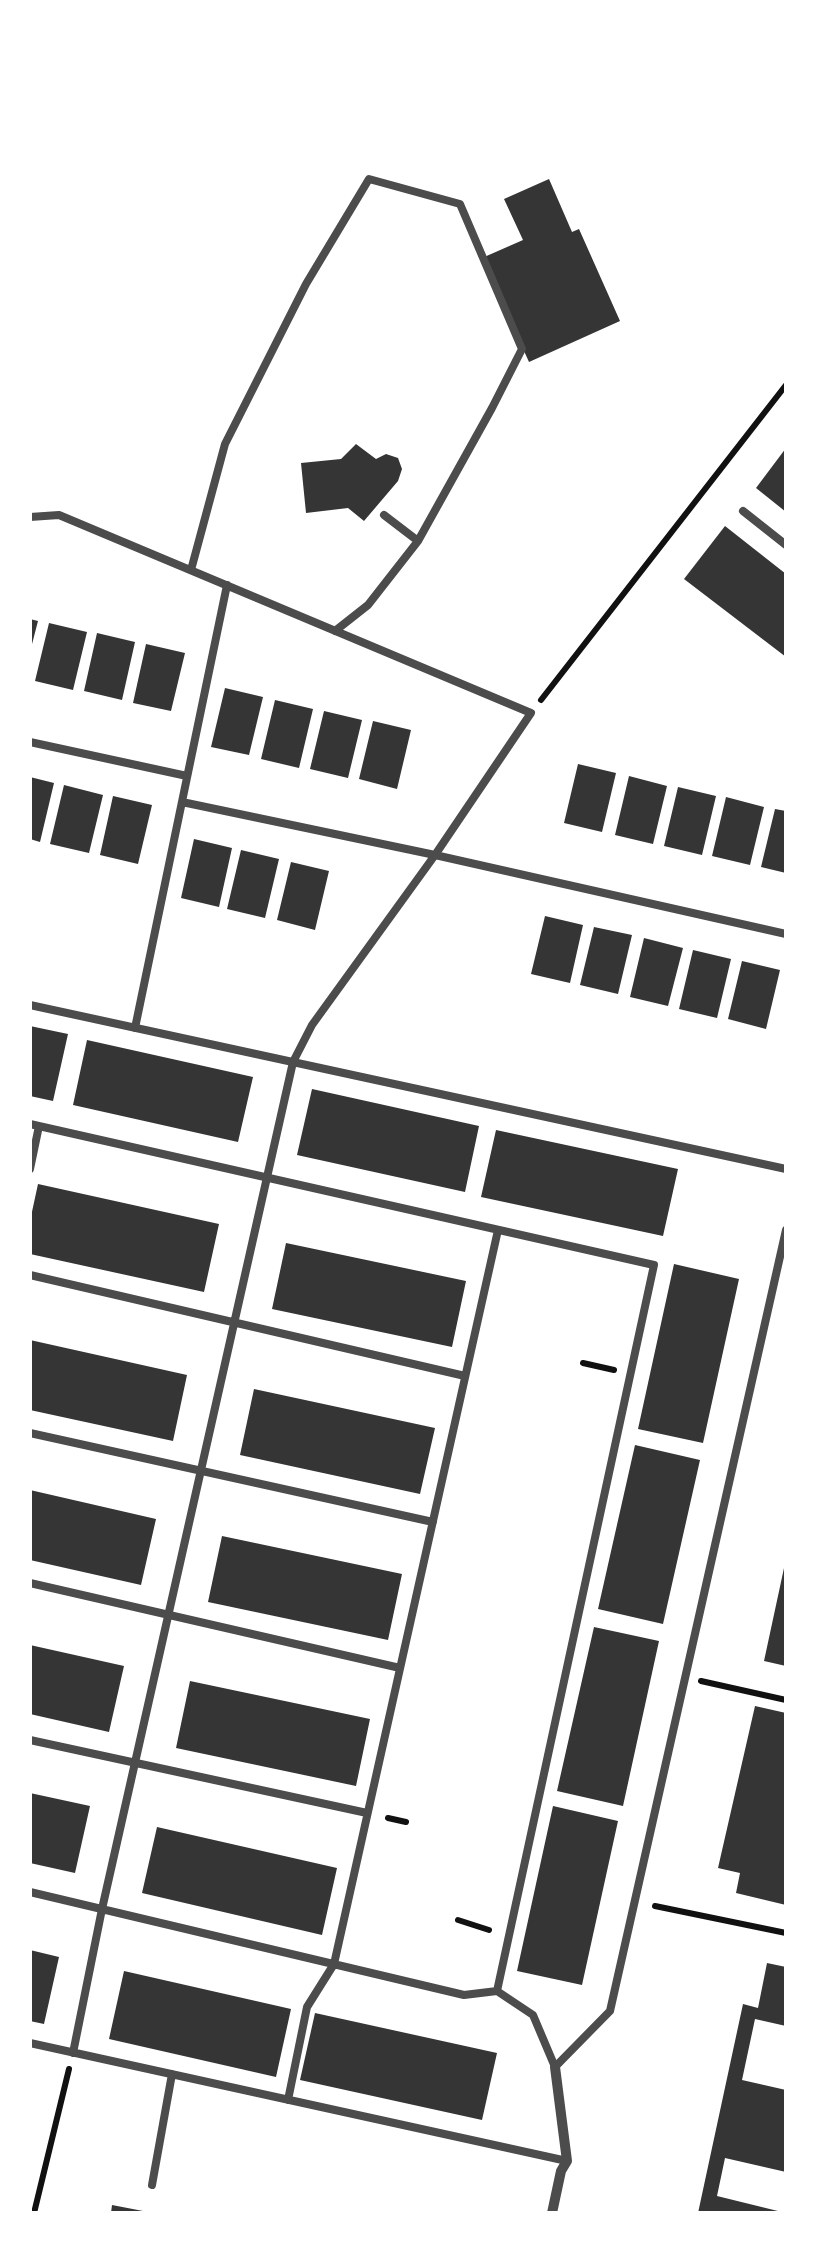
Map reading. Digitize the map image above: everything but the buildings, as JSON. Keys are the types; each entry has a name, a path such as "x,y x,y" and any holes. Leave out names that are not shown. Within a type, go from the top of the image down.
{"street":[{"path":"552,2213 561,2172 568,2161 555,2067"}],"lane":[{"path":"191,570 225,444 306,284 369,179 460,204 522,349 418,541 368,605 335,631"},
{"path":"743,510 786,545"},
{"path":"384,515 418,541"},
{"path":"30,516 59,516 531,714 312,1026 293,1062 134,1762 74,2053"},
{"path":"135,1028 227,585"},
{"path":"30,742 187,776"},
{"path":"182,802 786,934"},
{"path":"30,1006 786,1169"},
{"path":"30,1169 34,1126 654,1265 498,1991"},
{"path":"288,2100 307,2007 334,1964 498,1230"},
{"path":"30,1892 464,1995 498,1991 533,2015 555,2067 610,2011 786,1230"},
{"path":"30,1275 465,1376"},
{"path":"30,1433 433,1522"},
{"path":"30,1584 400,1668"},
{"path":"30,1740 367,1814"},
{"path":"30,2043 568,2161"},
{"path":"152,2185 172,2074"}],"path":[{"path":"531,714 786,385"},
{"path":"686,1677 786,1700"},
{"path":"636,1902 786,1933"},
{"path":"458,1920 509,1936"},
{"path":"34,2213 74,2053"}]}
